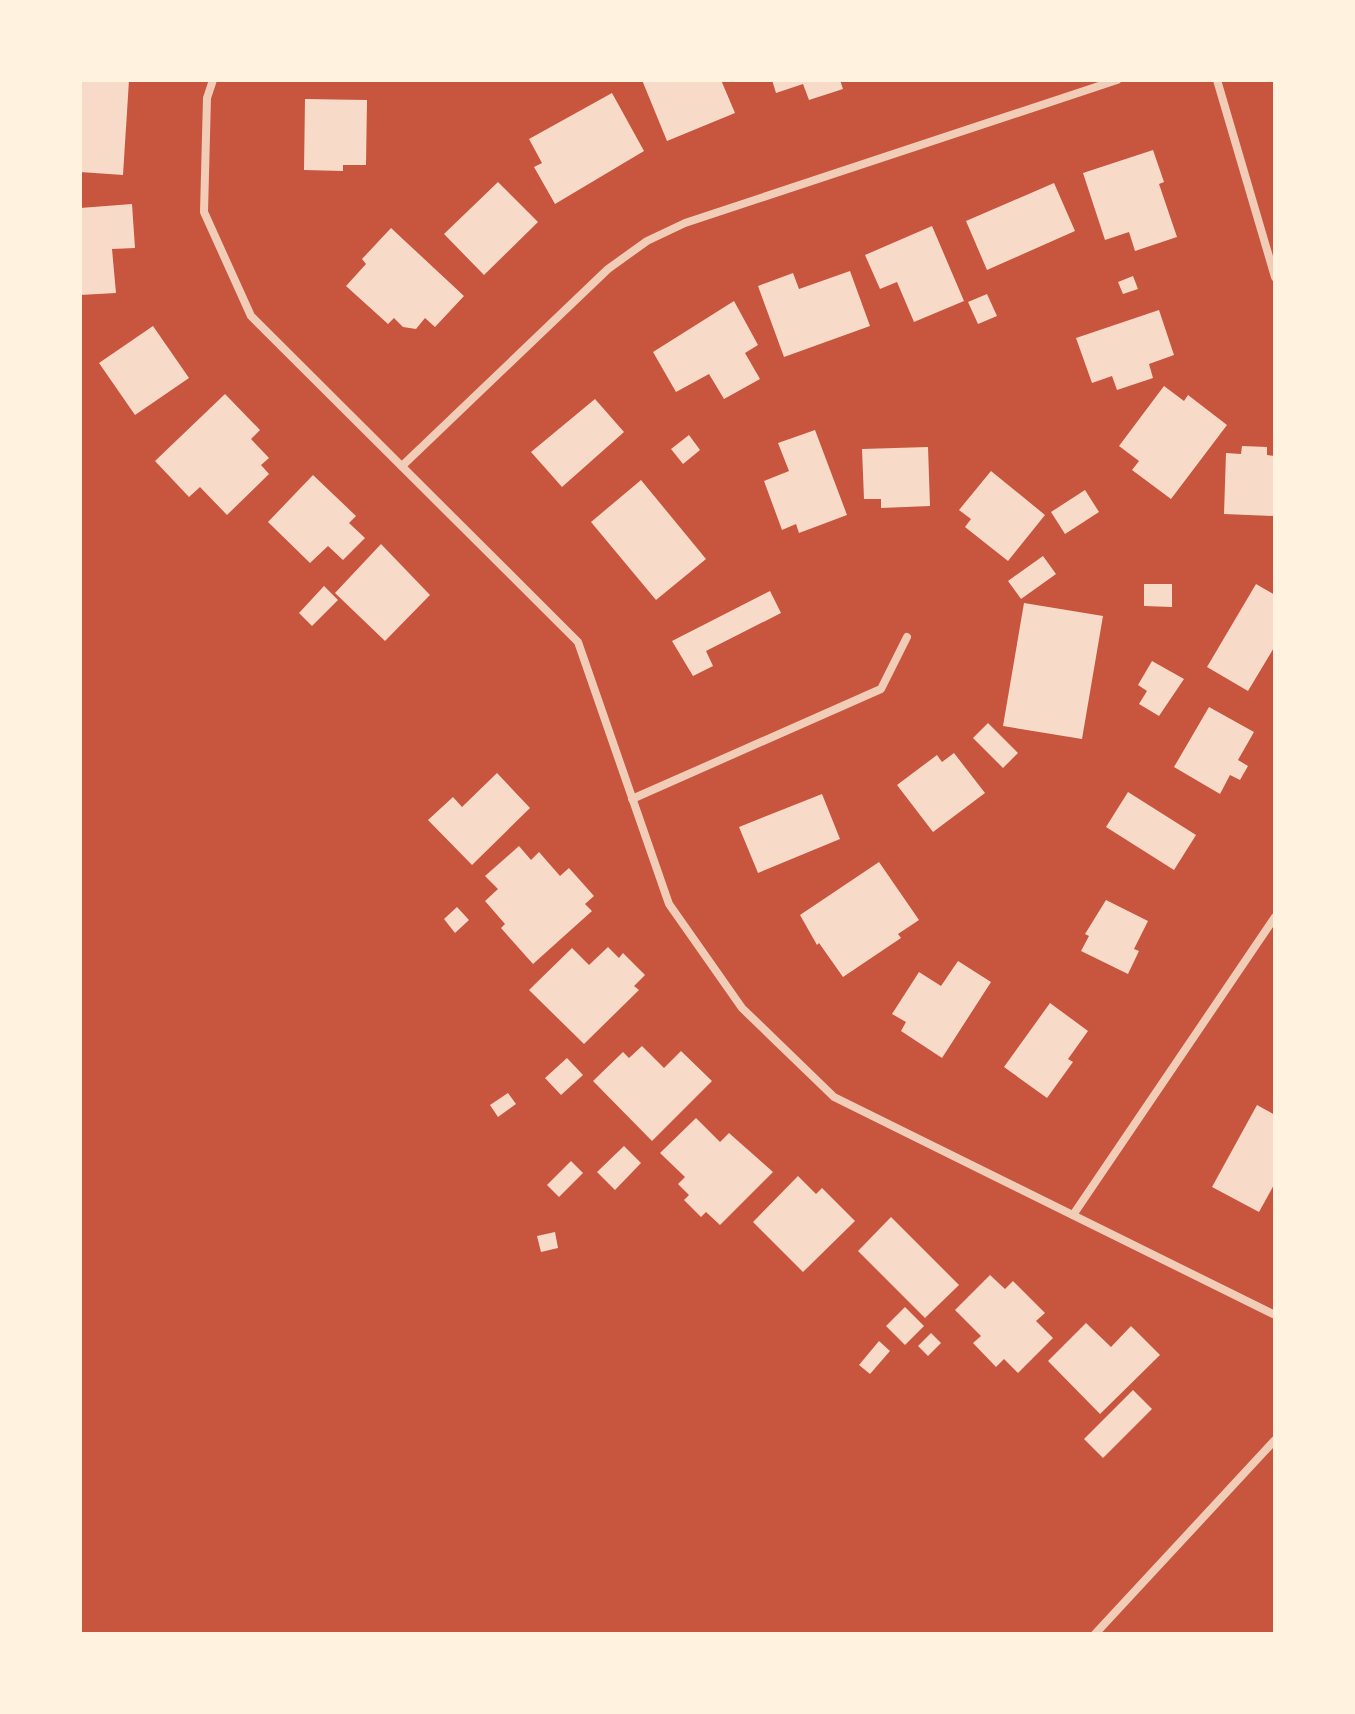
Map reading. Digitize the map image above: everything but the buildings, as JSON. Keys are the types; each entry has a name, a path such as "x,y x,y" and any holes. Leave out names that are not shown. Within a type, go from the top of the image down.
{"street":[{"path":"213,80 207,98 204,212 251,316 578,642 669,904 742,1008 834,1097 1275,1315"},
{"path":"402,466 608,269 647,241 685,223 1117,80"},
{"path":"1217,80 1275,277"},
{"path":"632,799 881,689 907,637"},
{"path":"1073,1215 1275,917"},
{"path":"1095,1634 1275,1440"}]}
